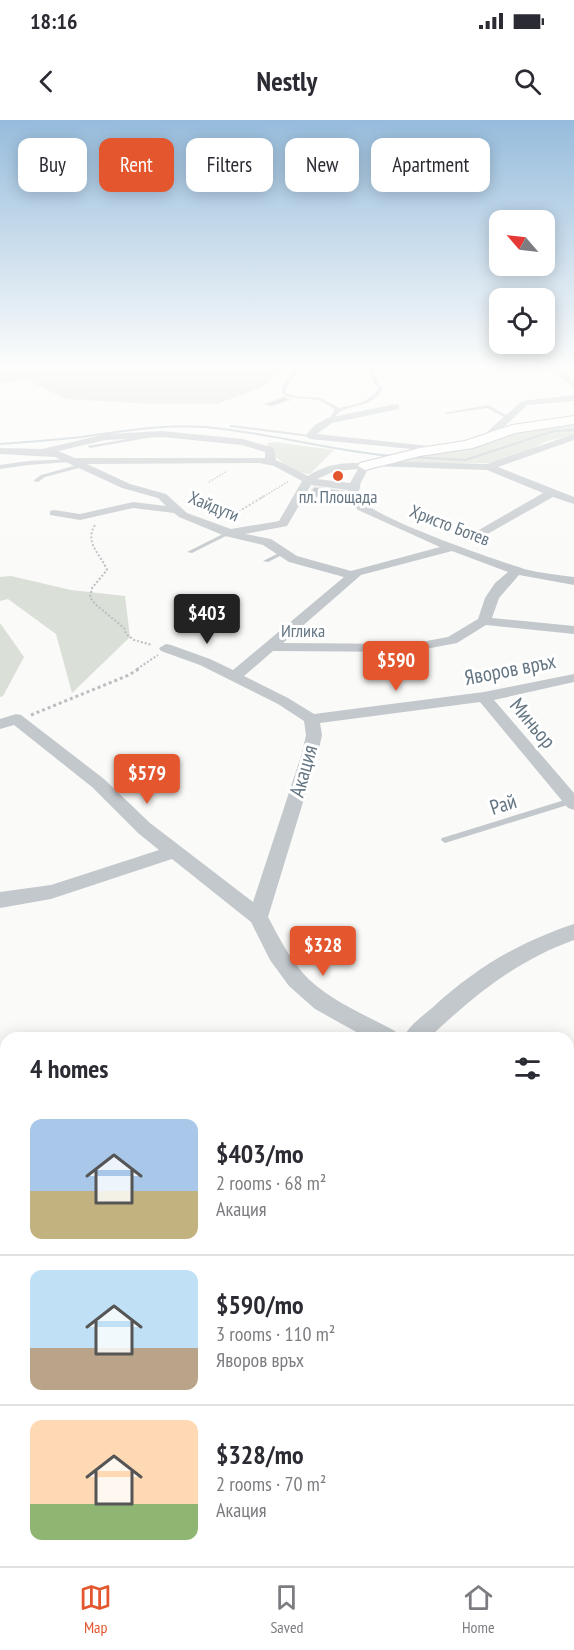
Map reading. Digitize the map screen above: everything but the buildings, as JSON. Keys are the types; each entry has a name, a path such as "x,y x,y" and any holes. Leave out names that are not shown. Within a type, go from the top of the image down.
{"street":[{"path":"312,433 309,436 367,456 488,467 574,501"},
{"path":"485,438 490,433"},
{"path":"367,456 468,445 499,433"},
{"path":"0,451 42,452 106,437 162,434 255,444 270,450 271,462"},
{"path":"488,467 574,438"},
{"path":"229,532 283,524 305,478 329,467 344,465 367,456 438,450"},
{"name":"Хайдути","path":"42,452 57,454 126,486 162,496 175,510 214,527 267,543 293,559 351,575"},
{"path":"68,461 247,459 282,465 305,478 328,485 354,487 367,456"},
{"name":"Христо Ботев","path":"354,487 355,502 361,508 518,570 574,581"},
{"path":"478,534 553,492"},
{"path":"54,513 80,517 113,512 133,505 175,510"},
{"path":"234,678 351,575 455,547"},
{"path":"518,570 500,586 492,598 484,621 574,630"},
{"path":"555,578 574,571"},
{"name":"Иглика","path":"270,647 410,648 452,640 484,621"},
{"name":"Акация","path":"166,648 205,662 290,705 311,719 314,735 310,753 258,917"},
{"name":"Яворов връх","path":"311,719 484,697 574,678"},
{"name":"Миньор","path":"484,697 573,802"},
{"path":"8,722 98,783 144,828 258,917 277,954 296,980 322,1002 376,1032"},
{"path":"0,900 51,891 176,851"},
{"path":"420,1032 474,982 504,961 541,943 574,932"}],"lane":[{"path":"290,433 309,436"},
{"path":"90,446 162,434"},
{"name":"Хайдути","path":"0,467 68,461"},
{"path":"36,481 43,476 81,466"},
{"path":"190,552 229,532"},
{"path":"266,561 283,553"},
{"name":"Рай","path":"445,840 573,802"}],"path":[{"path":"214,527 287,482 305,478"},
{"path":"113,512 93,527 88,535 88,543 104,562 107,570 92,588 90,597 95,604 118,621 126,634 134,640 166,648"},
{"path":"8,722 46,710 129,675 166,648"}],"shaded area":[{"path":"574,433 547,441 522,454 494,463 391,463 501,435"},
{"path":"275,442 334,450 310,474 297,471 279,460 267,443"},
{"path":"11,576 71,590 125,596 130,637 72,693 56,634 8,599 0,601 0,577"},
{"path":"0,623 24,657 3,696 0,697"}],"waterway":[{"path":"0,444 109,433"},
{"path":"254,433 369,454 393,456"},
{"path":"410,457 465,460 546,433"}],"place":[{"name":"пл. Площада","path":"338,476"}]}
